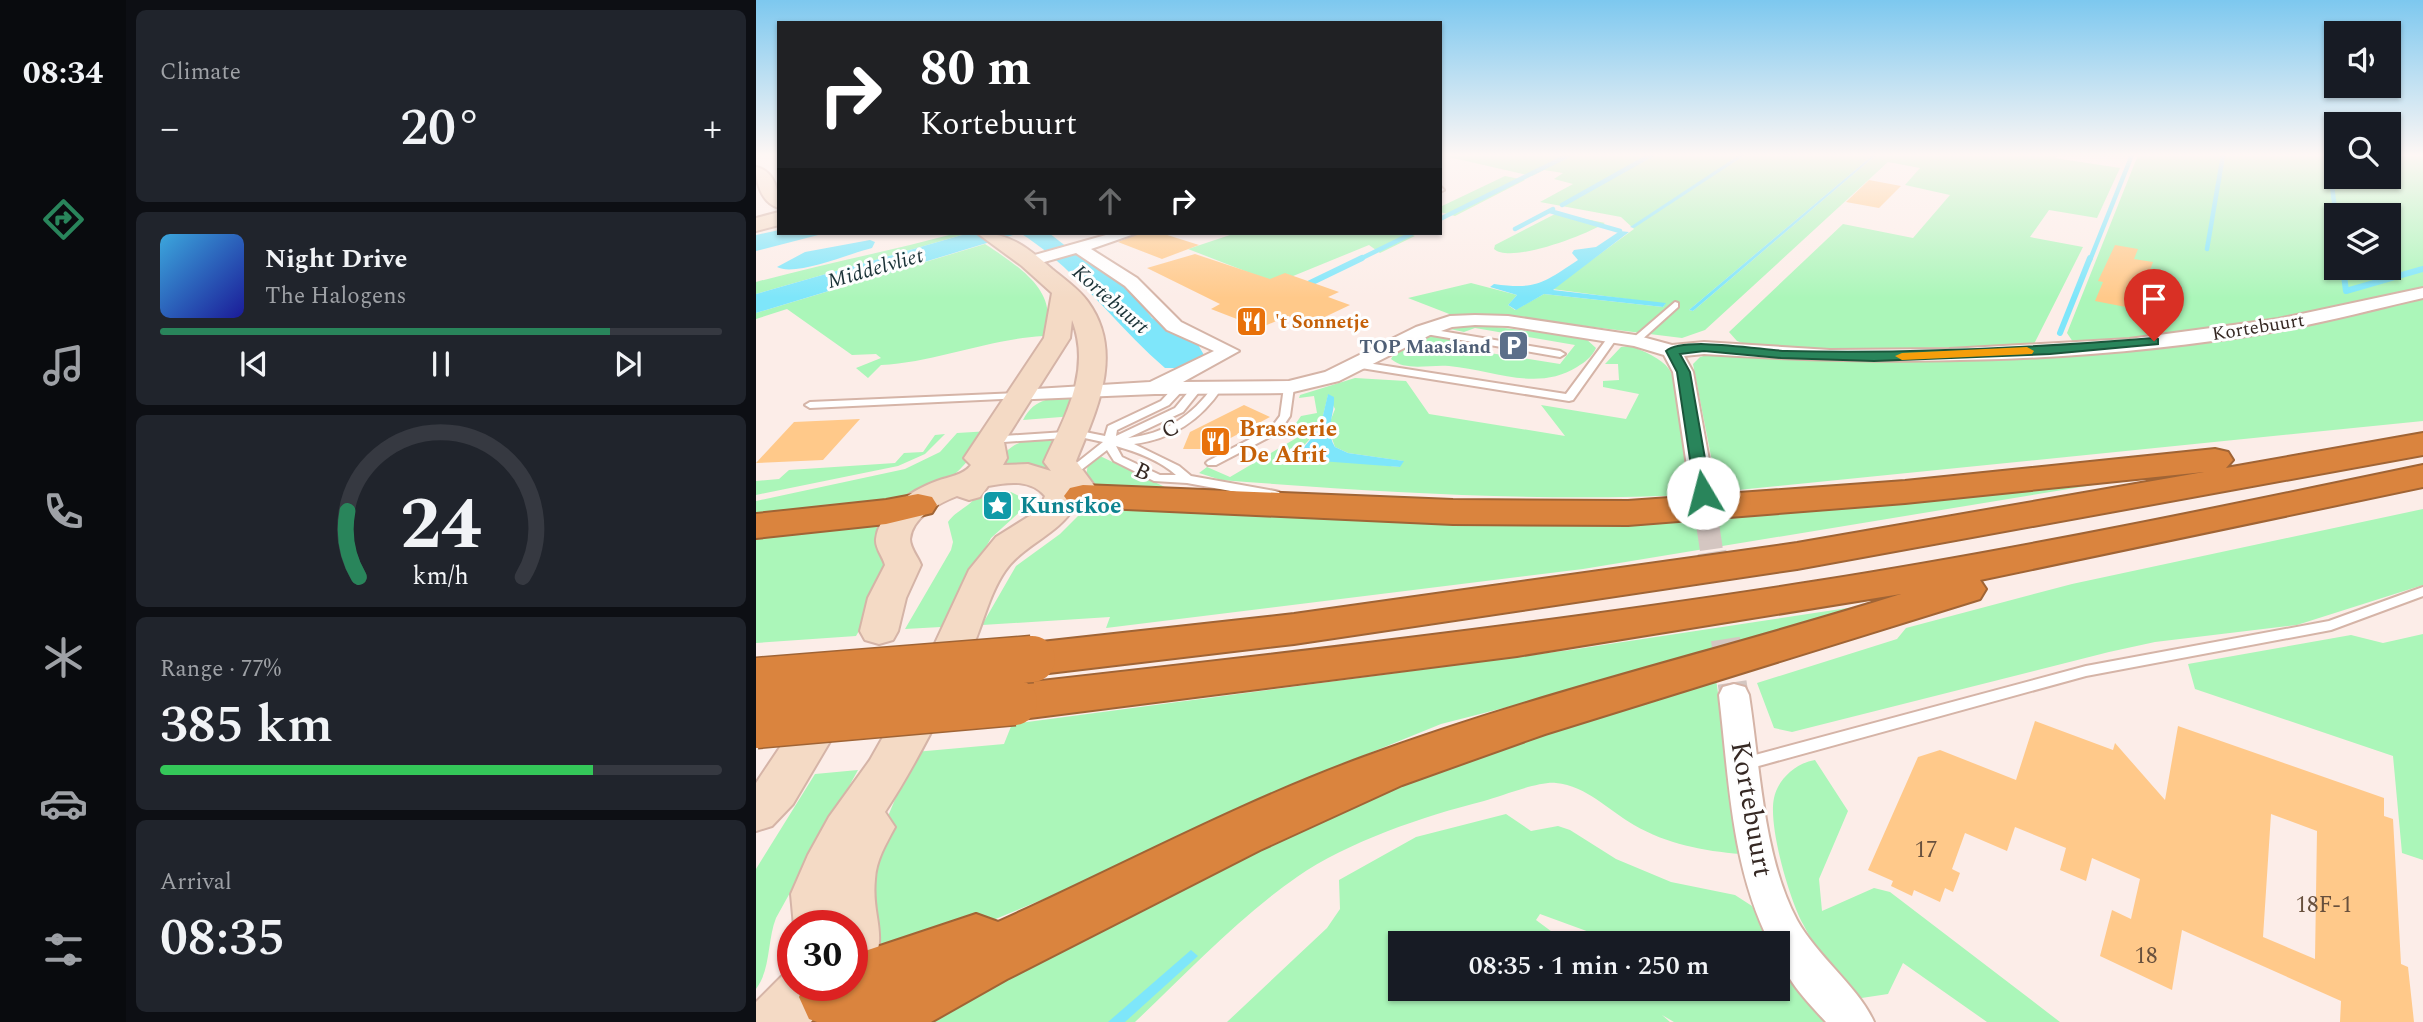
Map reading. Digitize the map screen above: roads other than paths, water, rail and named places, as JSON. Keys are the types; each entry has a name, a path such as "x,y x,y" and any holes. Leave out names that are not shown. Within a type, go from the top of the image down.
{"highway":[{"path":"756,681 1032,659 1308,627 1757,562 2056,512 2423,444"},
{"path":"1073,495 1141,506 1185,489 1321,505 1519,514 1673,511 1918,491 2196,461 2367,454"},
{"path":"756,726 1014,702 1579,632 1821,595 2096,545 2423,476"},
{"path":"756,526 886,512 918,505"},
{"path":"868,981 903,966 1097,905 1326,794 1434,752 1592,700 1910,607 2096,545"}],"main road":[{"path":"756,225 777,219"},
{"path":"829,903 846,831 886,773 969,615 1010,553 1060,527 1073,495 1060,462 1090,390 1093,358 1090,334 1078,305 1063,294 1040,258 994,237"},
{"path":"914,560 919,521 935,506 969,491 967,481 989,440 1057,338 1063,294"},
{"path":"756,839 767,822 766,801 879,631 923,572 893,540 902,518 918,505 967,481 1015,474 1039,477 1073,495"},
{"path":"775,1022 821,1001"}],"street":[{"path":"1040,258 1122,235"},
{"name":"Kortebuurt","path":"1077,248 1131,282 1174,326 1229,351 1154,388"},
{"name":"Kortebuurt","path":"1019,396 1090,390 1289,387 1332,377 1361,365 1423,331 1450,322 1508,321 1635,341 1672,351 1704,348 1781,355 1874,357 2129,345 2278,325 2423,293"},
{"path":"1672,351 1683,372 1703,493"},
{"name":"Kortebuurt","path":"1734,695 1761,875 1782,928 1815,981 1853,1022"}],"lane":[{"path":"1635,341 1675,305"},
{"path":"1423,331 1560,354"},
{"path":"1361,365 1569,398 1612,338"},
{"path":"1212,463 1275,430 1285,416 1289,387"},
{"path":"1109,443 1179,410 1198,388"},
{"path":"1073,495 1109,443 1112,428 1198,388"},
{"name":"C","path":"1109,443 1138,442 1195,416 1198,388"},
{"path":"810,405 1019,396"},
{"path":"989,440 1073,435 1097,437 1109,443 1138,449 1175,468 1185,489"},
{"name":"B","path":"1109,443 1118,459 1185,489"},
{"path":"1744,764 2086,671 2331,625 2423,591"}],"water":[{"path":"1667,203 1672,203 1634,228 1630,227"},
{"path":"1816,203 1820,203 1693,311 1689,310"},
{"path":"777,230 777,235 818,235 756,251 756,235"},
{"path":"1620,231 1629,232 1553,290 1666,303 1663,307 1544,294 1516,310 1508,305 1517,295 1490,287 1494,284 1520,286 1539,283 1578,260 1572,253 1574,250 1596,247"},
{"name":"Middelvliet","path":"962,235 1013,235 756,313 756,294"},
{"path":"1023,235 1052,235 1086,262 1111,274 1133,293 1152,318 1197,343 1204,355 1179,368 1165,368 1077,279"},
{"path":"870,240 875,242 872,248 823,263 796,269 777,267 805,252"},
{"path":"1328,394 1334,397 1330,434 1335,447 1348,453 1404,461 1400,467 1294,459 1320,428"},
{"path":"1191,950 1198,956 1125,1022 1108,1022"}],"waterway":[{"path":"1442,218 1473,203"},
{"path":"1562,205 1566,203"},
{"path":"2090,260 2113,203"},
{"path":"2207,249 2215,203"},
{"path":"1515,229 1553,209"},
{"path":"1550,211 1620,231"},
{"path":"1358,260 1409,235"},
{"path":"1302,287 1362,258"},
{"path":"2060,333 2090,258"},
{"path":"2401,275 2423,269"},
{"path":"2345,280 2346,291 2384,280"}],"tunnel":[{"path":"1703,493 1712,554"},
{"path":"1712,552 1734,695"}],"place":[{"name":"'t Sonnetje","path":"1252,321"},
{"name":"TOP Maasland","path":"1514,346"},
{"name":"Brasserie De Afrit","path":"1216,441"},
{"name":"Kunstkoe","path":"997,505"}]}
